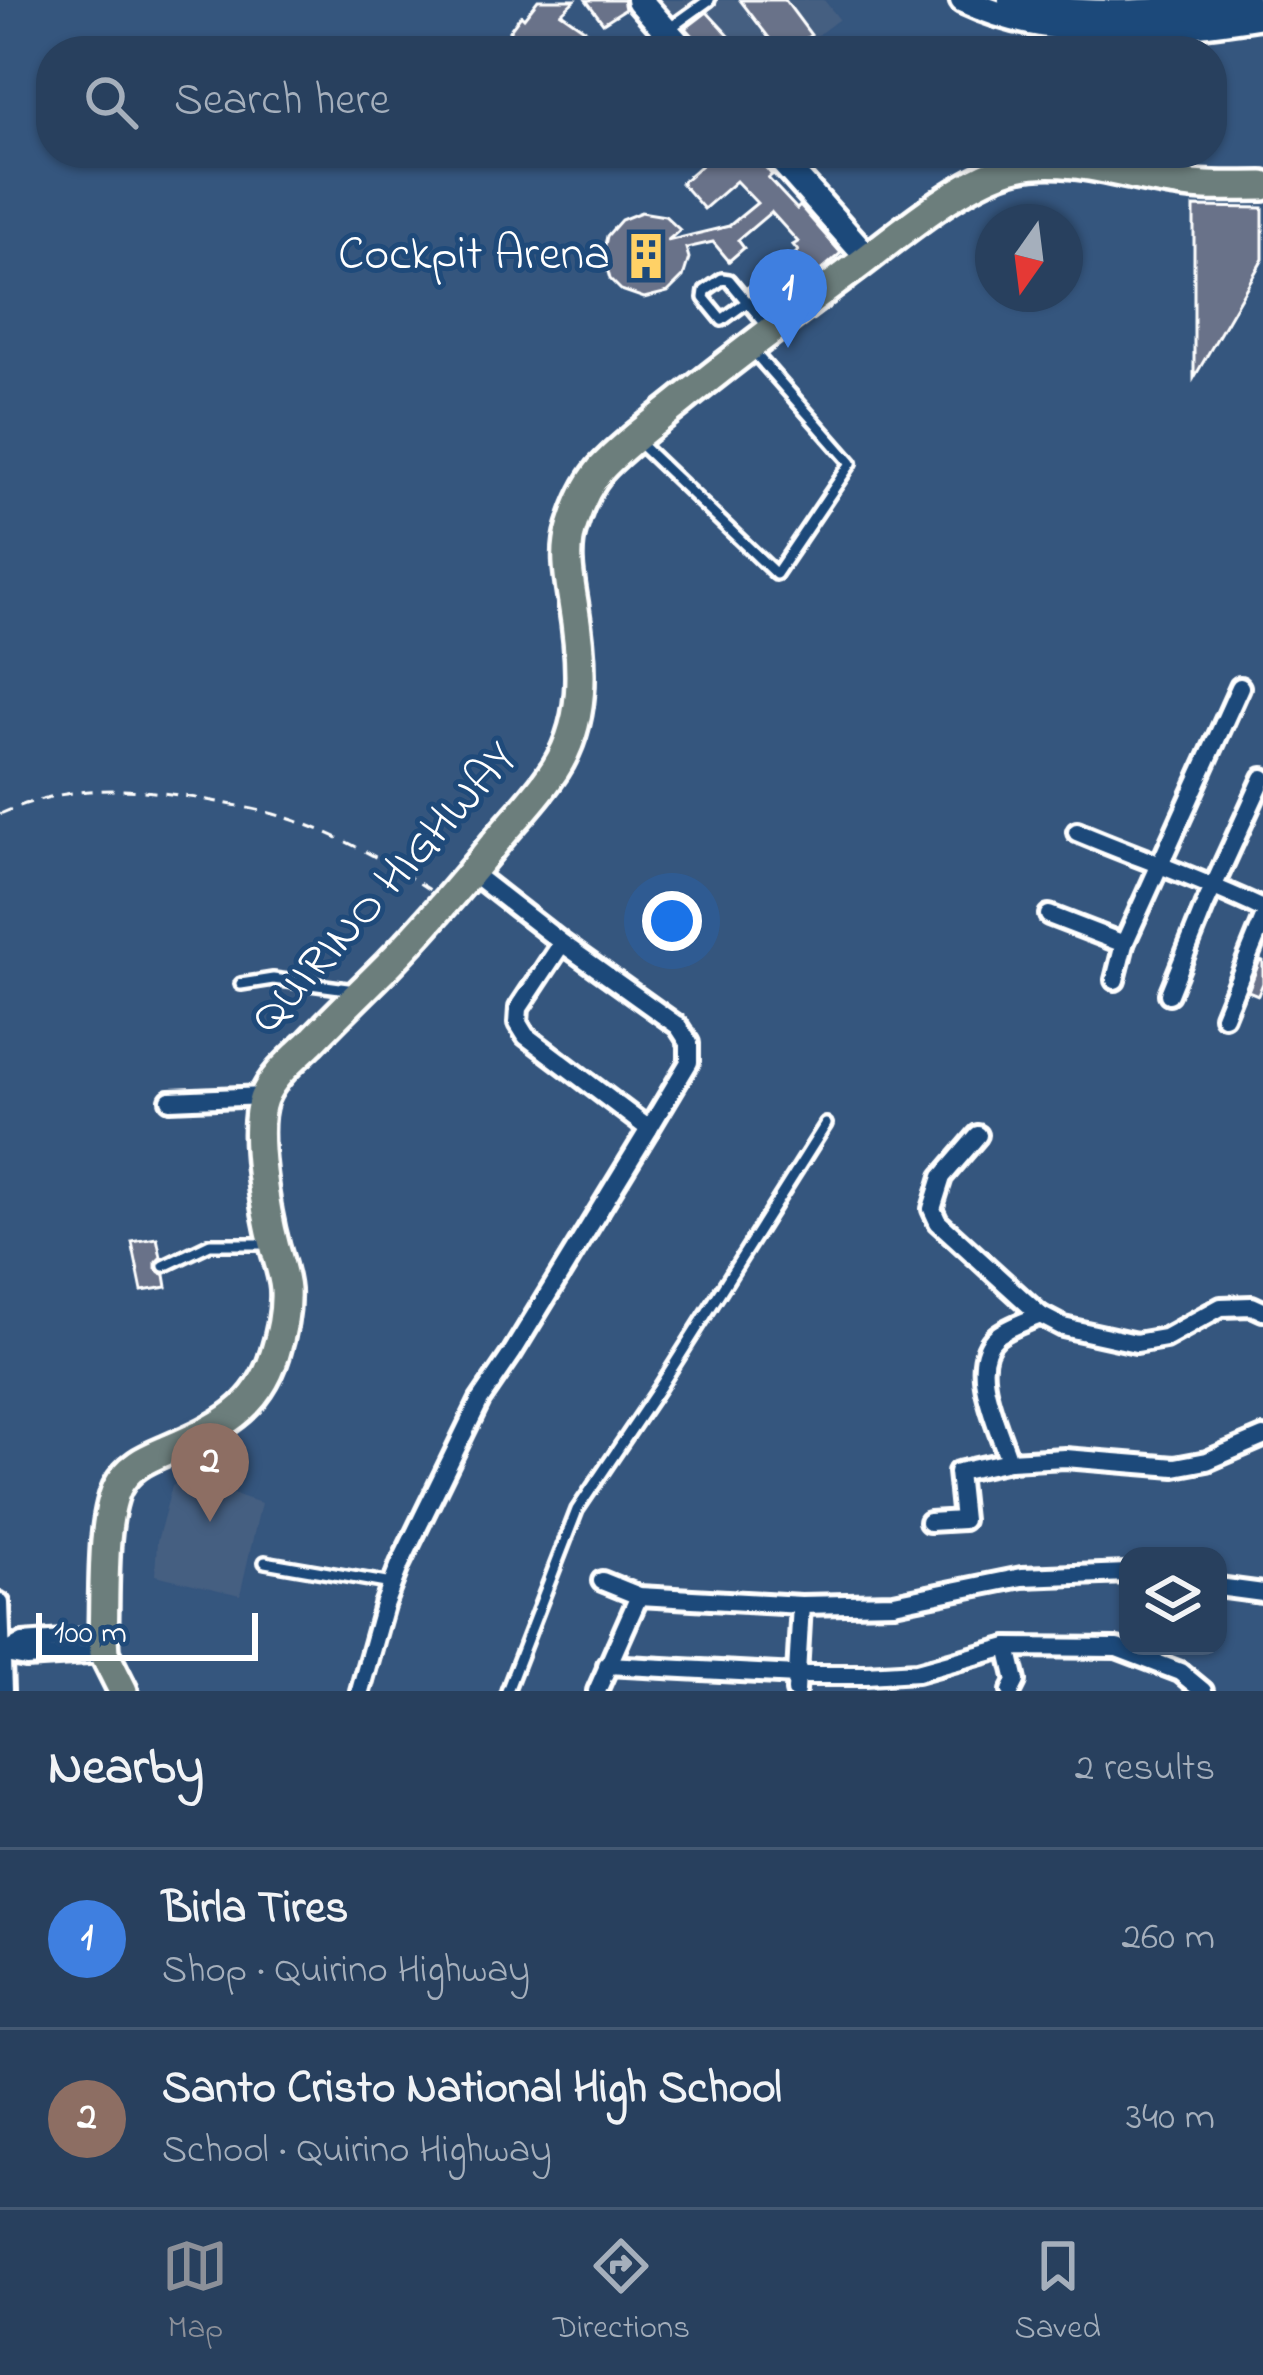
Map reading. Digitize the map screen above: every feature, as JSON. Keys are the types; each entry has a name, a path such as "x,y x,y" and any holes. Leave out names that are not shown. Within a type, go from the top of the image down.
{"main road":[{"path":"638,0 670,36"},
{"path":"963,0 1019,21 1059,28 1168,27 1263,15"},
{"path":"1011,0 1061,10 1113,11 1247,0"},
{"path":"788,168 868,258"},
{"name":"QUIRINO HIGHWAY","path":"123,1691 103,1645 107,1536 118,1486 139,1462 209,1431 244,1409 265,1380 275,1354 284,1306 257,1137 264,1096 285,1067 447,901 551,776 574,731 578,711 580,667 567,564 568,537 581,499 599,471 634,439 760,338 965,189 1010,168"},
{"name":"QUIRINO HIGHWAY","path":"1085,168 1178,184 1263,186"}],"street":[{"path":"1115,980 1124,944 1240,687"},
{"path":"1169,994 1263,778"},
{"path":"1077,832 1263,909"},
{"path":"360,1691 392,1584 480,1400 689,1061 689,1043 678,1026 471,872"},
{"path":"1048,915 1124,944"},
{"path":"1224,1016 1263,920"},
{"path":"562,943 519,1007 518,1024 526,1036 649,1129"},
{"path":"170,1100 264,1096"},
{"path":"978,1136 942,1178 932,1208 938,1222 1040,1315 1063,1327 1136,1343 1165,1338 1221,1307 1252,1306 1263,1311"},
{"path":"1009,1461 985,1386 983,1354 998,1335 1040,1315"},
{"path":"929,1522 963,1520 958,1472 1009,1461 1064,1458 1175,1468 1207,1461 1263,1438"},
{"path":"602,1581 639,1596 801,1605 894,1603 1022,1576 1119,1574"},
{"path":"1227,1588 1263,1593"},
{"path":"597,1691 639,1596"},
{"path":"0,1604 3,1691"},
{"path":"797,1683 801,1605"},
{"path":"1,1654 23,1643 103,1645"},
{"path":"607,1665 797,1683 917,1672 1008,1647 1117,1648 1180,1672 1203,1691"},
{"path":"1008,1647 1016,1681 1011,1691"}],"lane":[{"path":"665,31 709,0"},
{"path":"634,439 776,574 851,463 760,338 747,302 729,280 722,279 705,291 704,298 722,320 747,302"},
{"path":"241,984 273,979 361,992"},
{"path":"507,1691 577,1510 826,1124"},
{"path":"164,1266 210,1244 274,1245"},
{"path":"266,1562 392,1584"}],"path":[{"path":"0,814 55,796 128,788 240,806 292,819 344,842 392,865 447,901"}],"shaded area":[{"path":"659,0 824,0 839,19 817,36 690,36"},
{"path":"187,1478 261,1503 240,1595 155,1575 157,1541 172,1486"}],"building":[{"path":"538,0 575,0 561,13 587,31 584,36 515,36 509,31 521,15 524,18"},
{"path":"586,0 623,0 625,9 603,23"},
{"path":"740,0 785,0 811,35 768,36"},
{"path":"707,12 729,36 693,36 686,28"},
{"path":"698,168 766,168 772,175 768,178 841,253 764,308 748,287 758,279 762,284 798,251 793,245 798,242 771,212 738,240 744,248 729,261 713,242 686,248 689,258 683,277 668,292 644,298 621,290 610,279 603,254 607,236 621,220 641,212 665,216 680,230 667,241 729,226 757,203 736,181 704,209 681,183"},
{"path":"1194,207 1263,208 1263,259 1194,378"},
{"path":"1260,960 1263,983 1258,995 1248,991"},
{"path":"157,1238 161,1257 156,1269 165,1275 167,1287 142,1291 132,1242"}],"place":[{"name":"Cockpit Arena","path":"646,256"},
{"name":"Birla Tires","path":"788,348"},
{"name":"Santo Cristo National High School","path":"210,1522"}]}
